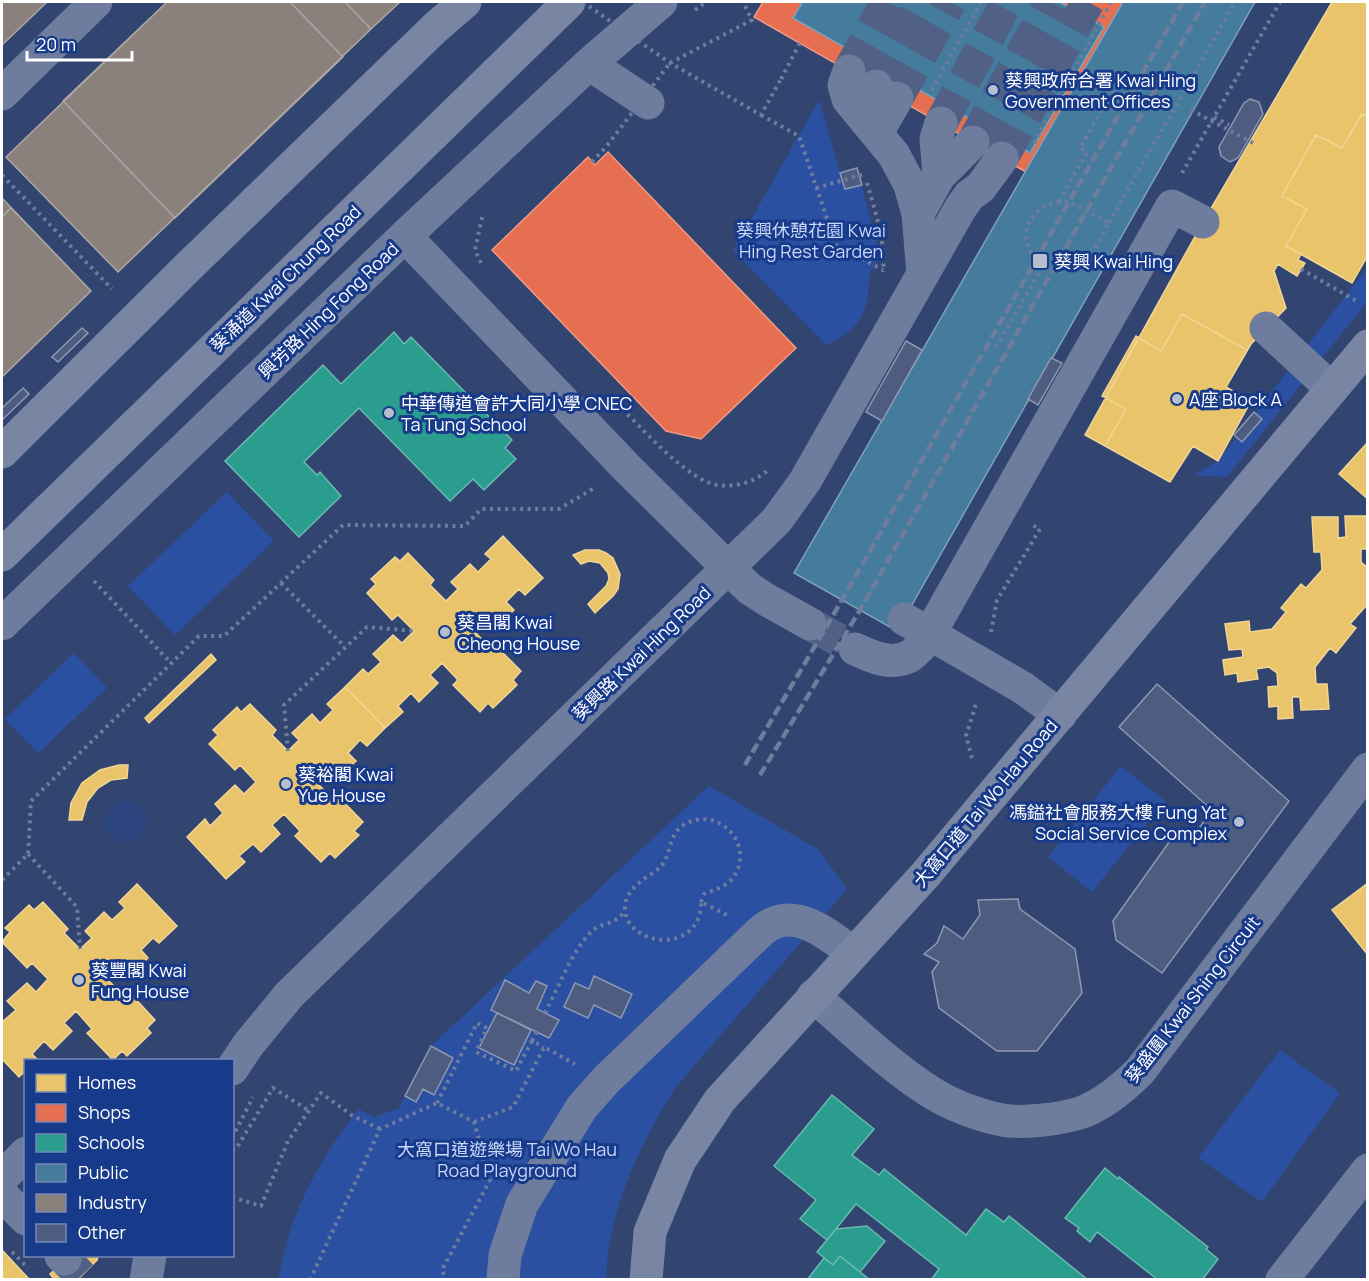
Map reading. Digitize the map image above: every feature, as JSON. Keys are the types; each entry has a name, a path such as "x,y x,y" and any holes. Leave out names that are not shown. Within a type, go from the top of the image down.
{"main road":[{"path":"2,452 186,269 436,27 465,2"},
{"name":"葵涌道 Kwai Chung Road","path":"2,555 569,2"},
{"name":"大窩口道 Tai Wo Hau Road","path":"646,1280 650,1232 680,1160 720,1100 926,874 1368,346"}],"street":[{"path":"2,94 96,2"},
{"name":"興芳路 Hing Fong Road","path":"2,624 405,236 600,71 661,2"},
{"path":"600,71 648,103"},
{"path":"872,101 894,155 910,185 918,214 923,274"},
{"path":"939,176 936,140 941,123"},
{"path":"918,214 939,176 974,142"},
{"name":"葵興路 Kwai Hing Road","path":"234,1066 248,1045 290,995 777,520 794,498 960,209 969,196 981,187 1002,158"},
{"path":"855,649 873,658 893,661 911,655 925,642 1172,206 1203,222"},
{"path":"405,236 627,468 728,568 759,594 810,624"},
{"path":"1266,328 1332,389"},
{"path":"904,619 1023,688 1060,715"},
{"name":"葵盛圍 Kwai Shing Circuit","path":"813,996 902,1072 927,1090 957,1105 1004,1120 1038,1120 1080,1113 1122,1089 1140,1071 1368,769"},
{"path":"503,1280 505,1255 522,1204 582,1107 606,1080 760,932 766,927 790,920 816,926 853,952"},
{"path":"2,1178 24,1155"},
{"path":"1282,1280 1368,1170"},
{"path":"2,1195 24,1217"},
{"path":"146,1280 150,1257"}],"path":[{"path":"583,2 670,63 799,136 836,245 883,270"},
{"path":"691,13 706,2"},
{"path":"592,162 670,63 752,20 743,2"},
{"path":"931,92 981,2"},
{"path":"1109,223 1069,202 1059,201 1046,204 1029,220 1026,243 1030,254 1043,266 1059,271 1070,270 1081,265 1089,257 1109,223 1235,2"},
{"path":"1172,206 1183,172 1280,2"},
{"path":"600,71 655,42"},
{"path":"761,115 800,44"},
{"path":"1059,201 1087,152 1080,148 1123,73"},
{"path":"1191,110 1253,143"},
{"path":"1214,117 1229,125"},
{"path":"859,164 865,174 876,214 883,270 881,278"},
{"path":"816,188 865,174"},
{"path":"2,175 112,288"},
{"path":"483,267 475,250 480,219 485,208"},
{"path":"996,347 1043,266"},
{"path":"1301,269 1358,302"},
{"path":"610,396 659,444 690,471 706,481 723,485 745,484 763,474 770,467"},
{"path":"2,880 28,854 31,801 199,636 224,636 343,525 465,525 481,509 559,509 627,468 659,444"},
{"path":"990,641 997,600 1040,529 1001,508"},
{"path":"71,557 171,663"},
{"path":"281,583 345,647"},
{"path":"288,751 284,705 367,627 414,631"},
{"path":"972,758 966,736 978,697"},
{"path":"545,1013 577,950 596,927 619,920 625,911 626,901 638,882 663,864 669,845 680,828 700,818 718,822 732,832 738,843 737,869 733,878 717,889 704,894 697,922 688,933 674,940 659,940 641,934 630,922 625,911"},
{"path":"28,854 77,907 80,949"},
{"path":"701,902 760,932"},
{"path":"310,1280 380,1129 437,1103 477,1023 487,1028 476,1052 516,1071 537,1032"},
{"path":"532,1041 606,1080"},
{"path":"474,1122 513,1107 544,1047"},
{"path":"234,1150 273,1088 308,1110"},
{"path":"234,1198 261,1206 288,1141 321,1093 353,1116 380,1129"},
{"path":"437,1103 474,1122 490,1180 442,1270 446,1280"},
{"path":"9,1248 32,1272"}],"green space":[{"name":"葵興休憩花園 Kwai Hing Rest Garden","path":"819,100 840,172 857,168 880,256 870,275 866,306 859,321 842,337 826,345 733,251"},
{"path":"1367,268 1367,302 1227,477 1194,475 1218,461"},
{"path":"227,492 274,541 175,635 128,586"},
{"path":"74,653 107,688 38,753 5,719"},
{"path":"1121,766 1165,801 1092,892 1048,857"},
{"name":"大窩口道遊樂場 Tai Wo Hau Road Playground","path":"709,786 818,849 847,889 675,1088 649,1132 628,1179 613,1228 606,1279 278,1280 290,1232 312,1179 358,1109 374,1117 399,1108 431,1046"},
{"path":"1280,1050 1340,1093 1262,1202 1198,1158"}],"shaded area":[{"path":"126,801 141,807 147,822 141,837 126,843 111,837 105,822 111,807"}],"building: Homes":[{"path":"1332,2 1368,2 1368,255 1352,283 1301,254 1298,260 1305,263 1297,276 1278,264 1274,271 1286,308 1251,344 1226,387 1251,401 1218,461 1193,446 1170,482 1085,435 1203,222"},
{"path":"1362,114 1368,117 1368,255 1352,283 1286,246 1307,209 1282,196 1316,135 1342,148"},
{"path":"645,269 665,291 682,275 701,297 683,312 690,319 707,304 727,325 710,340 730,363 710,381 690,358 683,365 703,387 683,404 663,382 646,397 627,376 644,361 637,354 620,369 601,348 618,333 598,311 618,293 638,315 645,308 626,286"},
{"name":"A座 Block A","path":"1182,314 1247,350 1226,387 1251,401 1218,461 1193,446 1170,482 1105,446 1126,409 1102,396 1136,336 1161,351"},
{"path":"1368,442 1368,499 1339,474"},
{"path":"1345,516 1367,516 1368,549 1361,549 1361,562 1368,568 1368,606 1350,624 1356,628 1336,653 1330,648 1315,667 1316,684 1327,684 1329,709 1301,710 1300,697 1292,697 1293,718 1278,719 1278,706 1269,707 1268,687 1278,686 1277,673 1269,667 1256,669 1258,679 1238,682 1237,673 1225,675 1223,660 1243,657 1242,649 1229,650 1225,624 1249,621 1250,632 1272,629 1286,612 1281,608 1301,584 1306,588 1322,570 1321,552 1314,552 1312,517 1338,517 1338,538 1346,537"},
{"name":"葵昌閣 Kwai Cheong House","path":"503,536 543,578 525,595 519,589 506,602 514,610 494,629 487,621 475,632 491,649 495,645 521,671 513,680 517,685 493,708 488,703 480,712 453,685 458,680 442,663 430,675 438,683 419,702 411,693 398,706 403,712 385,728 345,687 363,669 368,674 381,662 373,654 393,635 402,643 414,631 398,615 392,620 367,593 376,584 371,579 395,557 400,561 408,553 434,580 430,585 446,601 458,589 451,582 470,564 478,572 491,559 485,554"},
{"path":"585,550 599,550 606,553 613,558 620,574 618,589 595,613 588,604 606,586 609,579 608,573 600,563 589,561 581,564 573,555"},
{"path":"211,654 216,660 149,723 145,718"},
{"name":"葵裕閣 Kwai Yue House","path":"345,687 385,728 367,746 360,740 348,753 356,761 336,779 329,771 317,783 333,799 337,795 363,822 354,831 359,835 335,858 330,853 321,862 295,836 300,831 284,814 272,825 280,834 261,852 253,844 239,856 245,862 226,879 187,837 205,819 210,826 223,813 215,804 235,785 244,794 256,782 240,765 235,770 209,744 218,735 213,730 237,707 241,712 250,704 276,730 272,735 288,751 299,740 292,733 312,714 320,723 333,710 327,704"},
{"path":"128,765 127,778 111,780 98,788 87,802 82,820 69,820 71,803 82,783 100,770"},
{"path":"1368,883 1368,953 1367,954 1332,910"},
{"name":"葵豐閣 Kwai Fung House","path":"137,884 177,926 159,943 153,938 141,950 148,958 129,976 121,969 109,981 125,997 130,993 155,1020 147,1028 151,1033 127,1056 122,1051 112,1059 87,1033 92,1029 76,1011 64,1023 72,1031 53,1050 44,1041 32,1054 37,1059 24,1059 24,1072 19,1077 2,1059 2,1022 16,1010 7,1001 27,983 36,992 48,979 32,963 27,968 2,942 10,932 5,928 29,905 34,910 43,902 68,929 64,933 80,949 92,938 85,931 104,912 112,920 125,908 119,902"},
{"path":"2,1250 30,1280 2,1280"},
{"path":"68,1257 98,1257 77,1280 55,1280 50,1274"}],"building: Shops":[{"name":"葵興政府合署 Kwai Hing Government Offices","path":"763,2 1123,2 1026,172 754,17"},
{"path":"608,152 796,348 701,439 666,431 492,250 588,157 595,165"}],"building: Schools":[{"name":"中華傳道會許大同小學 CNEC Ta Tung School","path":"394,332 404,344 411,337 512,440 505,448 516,459 484,490 473,479 450,501 359,408 304,462 317,475 320,472 341,496 299,537 225,461 323,365 341,384"},
{"path":"832,1095 874,1129 852,1155 879,1175 884,1169 966,1235 986,1209 1004,1222 1009,1216 1088,1280 931,1280 939,1269 856,1204 827,1240 800,1219 816,1200 774,1166"},
{"path":"1105,1168 1208,1247 1206,1249 1218,1259 1202,1280 1158,1280 1097,1232 1090,1242 1077,1231 1079,1228 1065,1218"},
{"path":"867,1226 885,1241 860,1272 840,1256 833,1265 817,1252 836,1229"},
{"path":"840,1256 870,1280 807,1280 824,1258 833,1265"}],"building: Public":[{"name":"葵興政府合署 Kwai Hing Government Offices","path":"799,2 1060,2 1104,27 1030,153 793,18 802,3"},
{"name":"葵興 Kwai Hing","path":"1123,2 1255,2 897,631 794,573"}],"building: Industry":[{"path":"2,2 47,2 2,45"},
{"path":"167,2 290,2 343,57 175,218 63,101"},
{"path":"167,2 345,2 371,29 118,272 6,157"},
{"path":"345,2 400,2 371,29"},
{"path":"345,2 400,2 371,29"},
{"path":"2,198 91,291 2,377"},
{"path":"11,208 91,291 2,377 2,217"}],"building: Other":[{"path":"1250,99 1259,102 1263,114 1238,158 1230,162 1221,156 1219,147 1244,103"},
{"path":"857,168 862,185 845,189 840,173"},
{"path":"82,328 88,333 58,362 52,357"},
{"path":"906,341 922,350 882,421 866,412"},
{"path":"1051,358 1062,363 1038,405 1028,399"},
{"path":"23,388 29,394 2,420 2,408"},
{"path":"1254,412 1262,419 1242,442 1234,435"},
{"name":"馮鎰社會服務大樓 Fung Yat Social Service Complex","path":"1157,684 1289,801 1162,973 1116,940 1113,921 1172,838 1195,834 1212,810 1119,727"},
{"path":"1018,899 1020,909 1075,949 1082,993 1037,1051 997,1051 939,1008 932,972 939,962 924,954 937,943 944,926 963,939 980,915 978,900"},
{"path":"594,976 632,994 621,1018 594,1005 588,1018 564,1007 575,983 589,989"},
{"path":"505,980 529,993 536,981 547,986 537,1009 559,1020 549,1038 491,1010"},
{"path":"497,1013 531,1030 514,1065 479,1048"},
{"path":"431,1046 453,1058 434,1095 423,1089 416,1102 405,1096"}],"tunnel":[{"path":"849,71 887,2"},
{"path":"876,86 923,2"},
{"path":"897,98 950,2"},
{"path":"941,123 1007,2"},
{"path":"973,142 1051,2"},
{"path":"1002,158 1088,2"},
{"path":"810,624 855,649"},
{"path":"65,1259 81,1276"}],"railway":[{"path":"745,765 842,600 1183,2"},
{"path":"760,775 860,610 1205,2"}],"place":[{"name":"葵興政府合署 Kwai Hing Government Offices","path":"993,90"},
{"name":"葵興 Kwai Hing","path":"1040,261"},
{"name":"A座 Block A","path":"1177,399"},
{"name":"中華傳道會許大同小學 CNEC Ta Tung School","path":"389,413"},
{"name":"葵昌閣 Kwai Cheong House","path":"445,632"},
{"name":"葵裕閣 Kwai Yue House","path":"286,784"},
{"name":"馮鎰社會服務大樓 Fung Yat Social Service Complex","path":"1239,822"},
{"name":"葵豐閣 Kwai Fung House","path":"79,980"}]}
